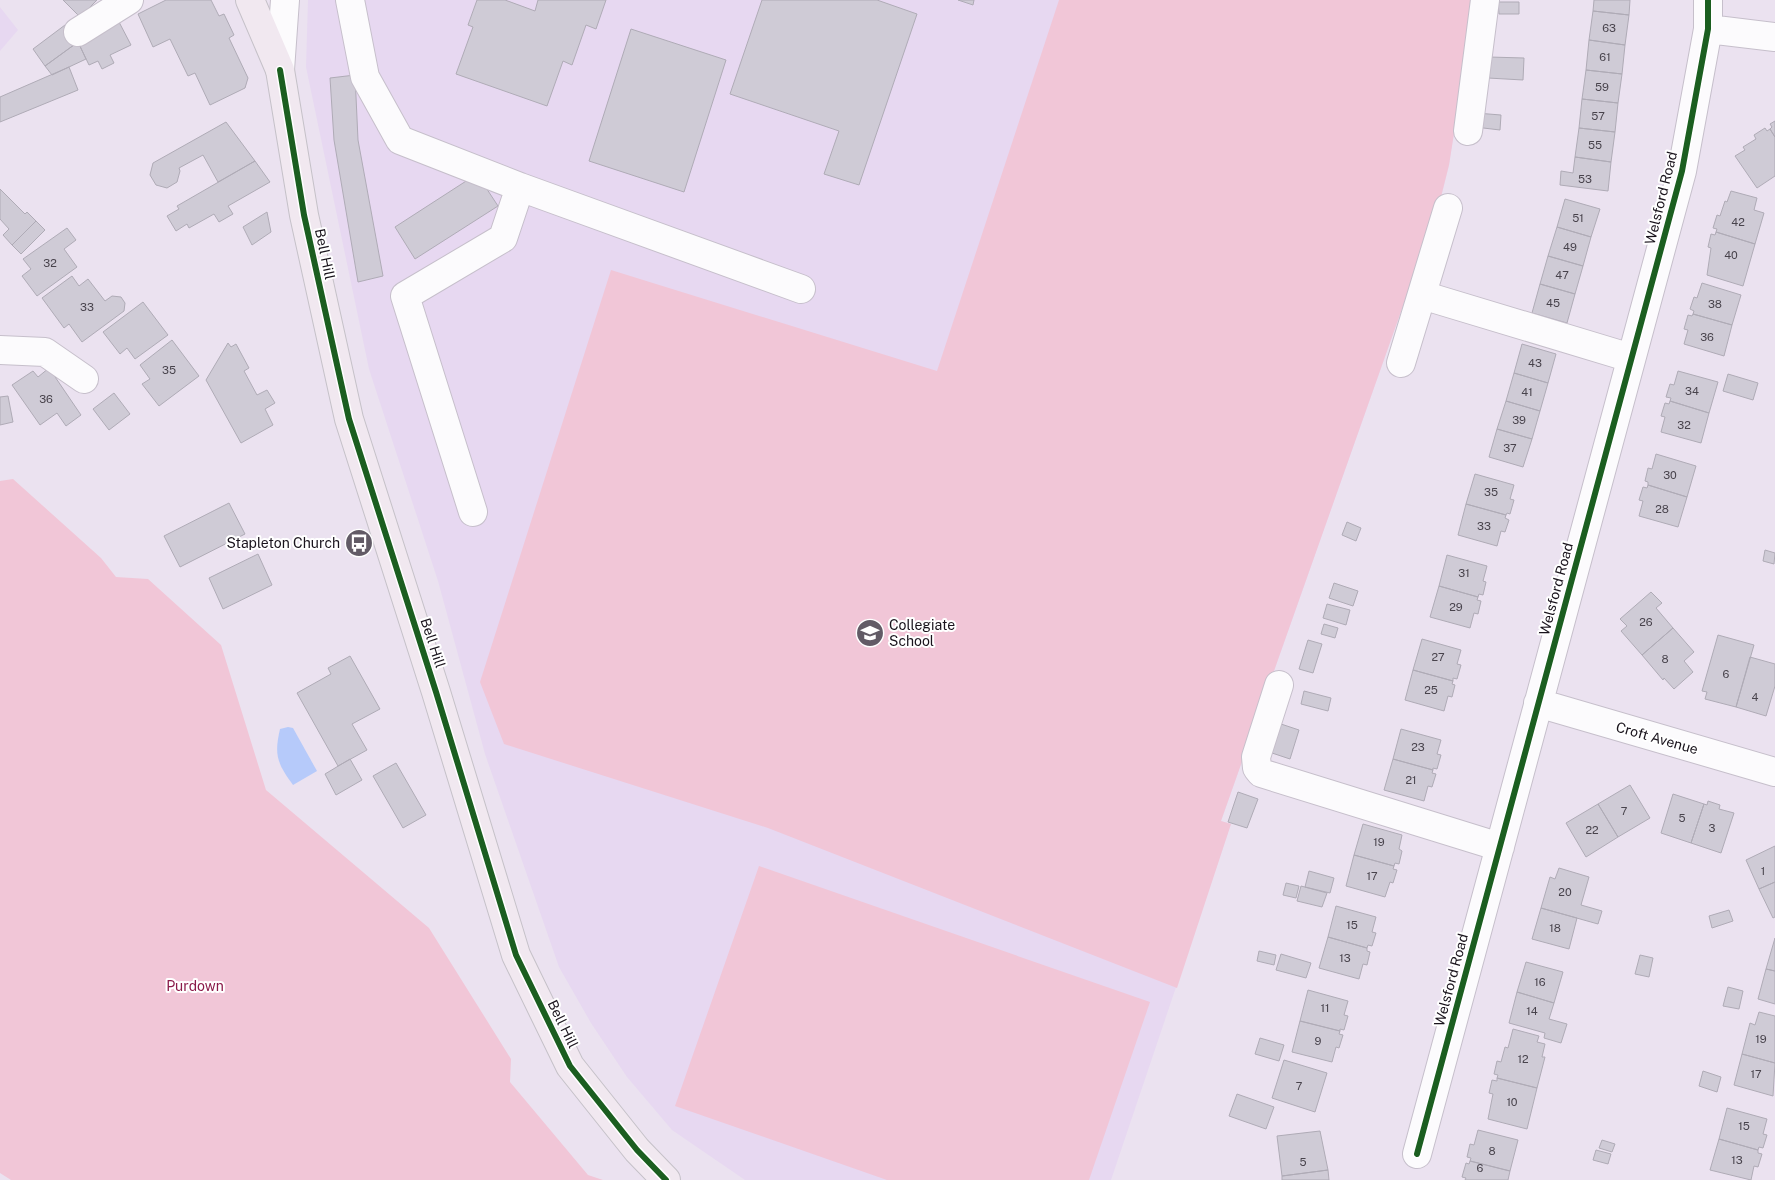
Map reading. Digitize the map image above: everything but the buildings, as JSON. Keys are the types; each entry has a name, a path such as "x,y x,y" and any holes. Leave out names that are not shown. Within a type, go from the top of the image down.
{"main road":[{"name":"Bell Hill","path":"250,0 280,70 304,216 349,419 436,692 516,955 570,1066 637,1150 666,1180"}],"street":[{"path":"78,32 129,0"},
{"path":"280,70 285,0"},
{"path":"350,0 365,77 400,140 520,187 801,288"},
{"path":"1468,131 1485,0"},
{"name":"Welsford Road","path":"1417,1154 1682,171 1708,29 1708,0"},
{"path":"1708,29 1775,37"},
{"path":"473,512 405,296 502,238 520,187"},
{"path":"1401,363 1448,208"},
{"path":"1422,295 1631,358"},
{"path":"0,350 45,352 84,379"},
{"path":"1279,685 1256,757 1257,768 1261,773 1500,847"},
{"name":"Croft Avenue","path":"1538,703 1775,772"}],"shaded area":[{"name":"Collegiate School","path":"308,0 1475,0 1449,165 1440,201 1221,821 1231,824 1111,1180 745,1180 672,1130 627,1077 591,1023 559,967 485,754 438,581 369,369 306,67"},
{"path":"0,7 18,30 0,51"}],"green space":[{"path":"1059,0 1475,0 1449,165 1440,201 1221,821 1231,824 1177,988 768,828 504,744 480,682 611,270 937,371"},
{"name":"Purdown","path":"13,479 101,558 116,577 148,579 221,645 266,790 429,928 511,1059 510,1082 588,1175 603,1180 11,1180 0,1173 0,481"},
{"path":"759,866 1150,1002 1089,1180 887,1180 675,1106"}],"water":[{"path":"293,728 317,771 293,785 283,771 277,752 280,729"}],"cycle path":[{"path":"1417,1154 1682,171 1708,29 1708,0"},
{"path":"280,70 304,215 349,419 436,692 516,955 570,1066 637,1150 666,1180"}],"place":[{"name":"Stapleton Church","path":"359,543"},
{"name":"Collegiate School","path":"870,633"}]}
